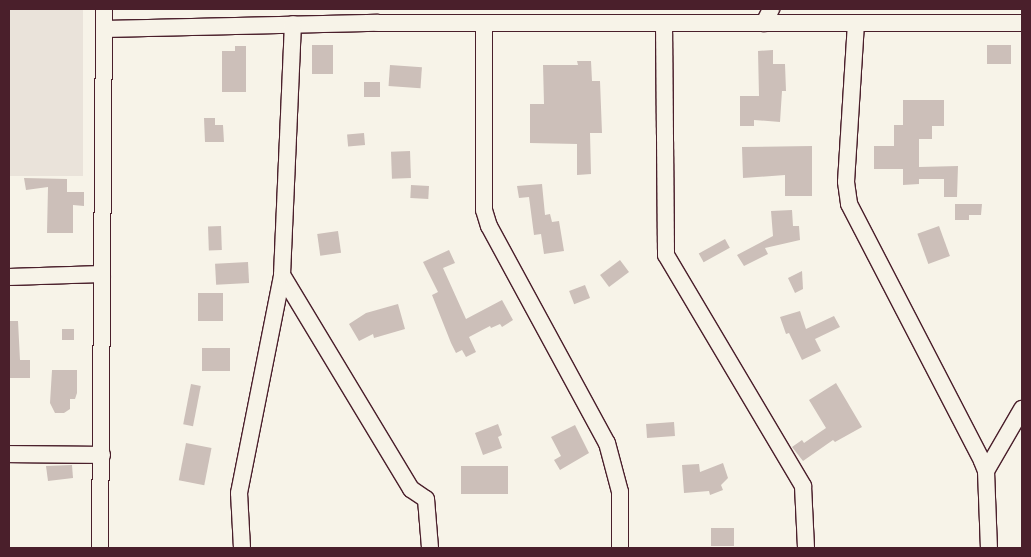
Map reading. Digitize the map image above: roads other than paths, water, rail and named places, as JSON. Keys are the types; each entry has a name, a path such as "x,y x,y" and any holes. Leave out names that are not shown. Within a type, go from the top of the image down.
{"street":[{"path":"100,548 104,9"},
{"path":"104,29 293,24 377,16 484,24 564,16 664,24 768,16 856,23 1022,22"},
{"path":"856,23 846,182 849,204 970,433 986,471 989,548"},
{"path":"242,548 239,493 282,275 293,24"},
{"path":"484,24 482,189 488,226 608,443 620,492 620,548"},
{"path":"664,24 666,255 803,486 806,548"},
{"path":"9,277 102,274"},
{"path":"282,275 411,489 426,499 430,548"},
{"path":"986,471 1022,409"},
{"path":"9,454 102,455"}]}
